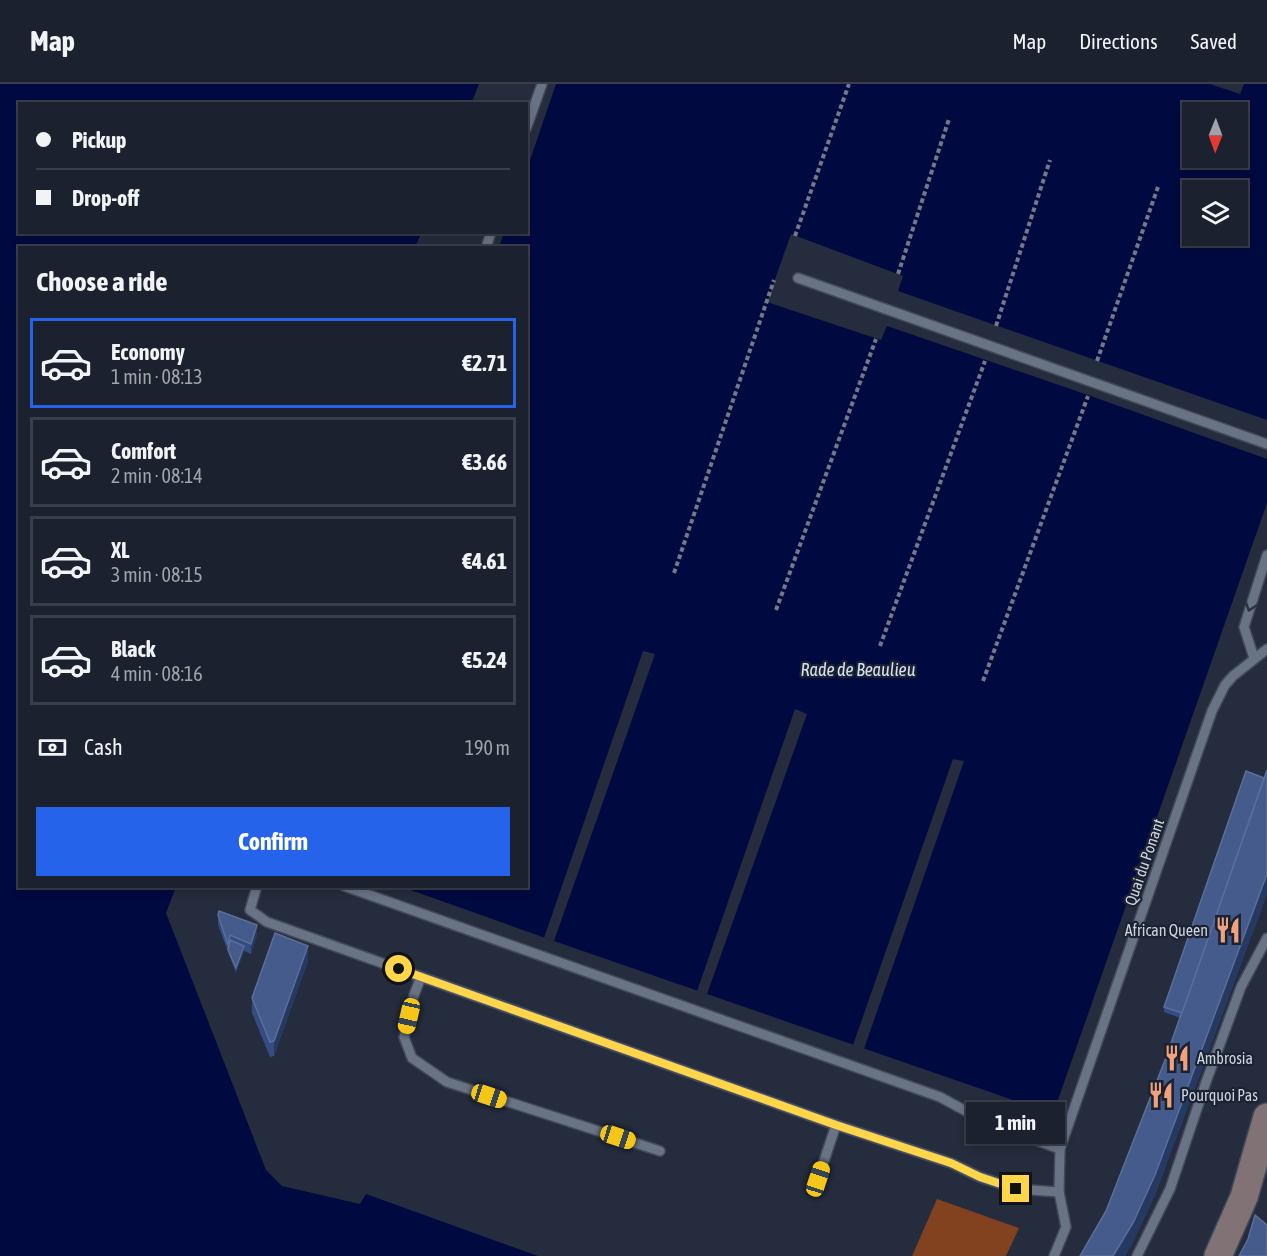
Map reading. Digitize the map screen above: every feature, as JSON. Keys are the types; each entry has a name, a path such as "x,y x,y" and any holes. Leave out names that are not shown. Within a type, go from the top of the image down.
{"main road":[{"path":"1218,1256 1244,1197 1267,1117"}],"lane":[{"path":"528,123 542,84"},
{"path":"798,278 1267,444"},
{"path":"1254,658 1244,627 1267,555"},
{"name":"Quai du Ponant","path":"1054,1256 1066,1227 1059,1192 1060,1149 1212,711 1225,685 1267,649"},
{"path":"256,888 250,910 267,922 836,1125 951,1163 980,1177 1016,1189 1059,1192"},
{"path":"350,888 940,1097 986,1122 1060,1149"},
{"path":"1137,1256 1170,1189 1241,987 1267,938"},
{"path":"421,977 414,994 404,1037 412,1058 447,1082 660,1151"},
{"path":"818,1179 836,1125"}],"path":[{"path":"795,236 849,84"},
{"path":"898,274 949,119"},
{"path":"996,326 1050,160"},
{"path":"1097,361 1158,187"},
{"path":"674,573 774,280"},
{"path":"776,610 876,339"},
{"path":"880,646 985,360"},
{"path":"983,681 1088,395"}],"shaded area":[{"path":"937,1199 1019,1228 1006,1256 912,1256"}],"water":[{"path":"0,84 479,84 472,102 18,102 18,234 421,234 416,246 18,246 18,888 176,888 166,913 266,1170 282,1186 360,1204 366,1194 538,1256 0,1256"},
{"name":"Rade de Beaulieu","path":"556,84 1210,84 1240,94 1244,84 1267,84 1267,420 898,291 903,276 791,234 767,302 881,340 887,326 1267,459 1267,503 1053,1114 405,888 528,888 528,246 499,246 504,234 528,234 528,166"}],"pier":[{"path":"643,651 655,654 554,941 544,938"},
{"path":"795,709 807,714 707,994 697,991"},
{"path":"953,759 964,761 864,1049 853,1045"}],"building":[{"path":"1267,770 1267,874 1155,1175 1133,1223 1113,1256 1080,1256 1106,1211 1165,1060"},
{"path":"1246,771 1264,778 1182,1013 1164,1007"},
{"path":"219,911 257,925 251,944 230,935 228,945 218,915"},
{"path":"275,933 308,946 274,1041 270,1042 252,998"},
{"path":"230,940 244,946 236,968 228,950"},
{"path":"1255,1215 1267,1225 1267,1256 1239,1256 1248,1239"}],"place":[{"name":"African Queen","path":"1228,930"},
{"name":"Ambrosia","path":"1177,1058"},
{"name":"Pourquoi Pas","path":"1161,1095"}],"route":[{"path":"399,969 836,1125 951,1163 980,1177 1016,1189"}]}
